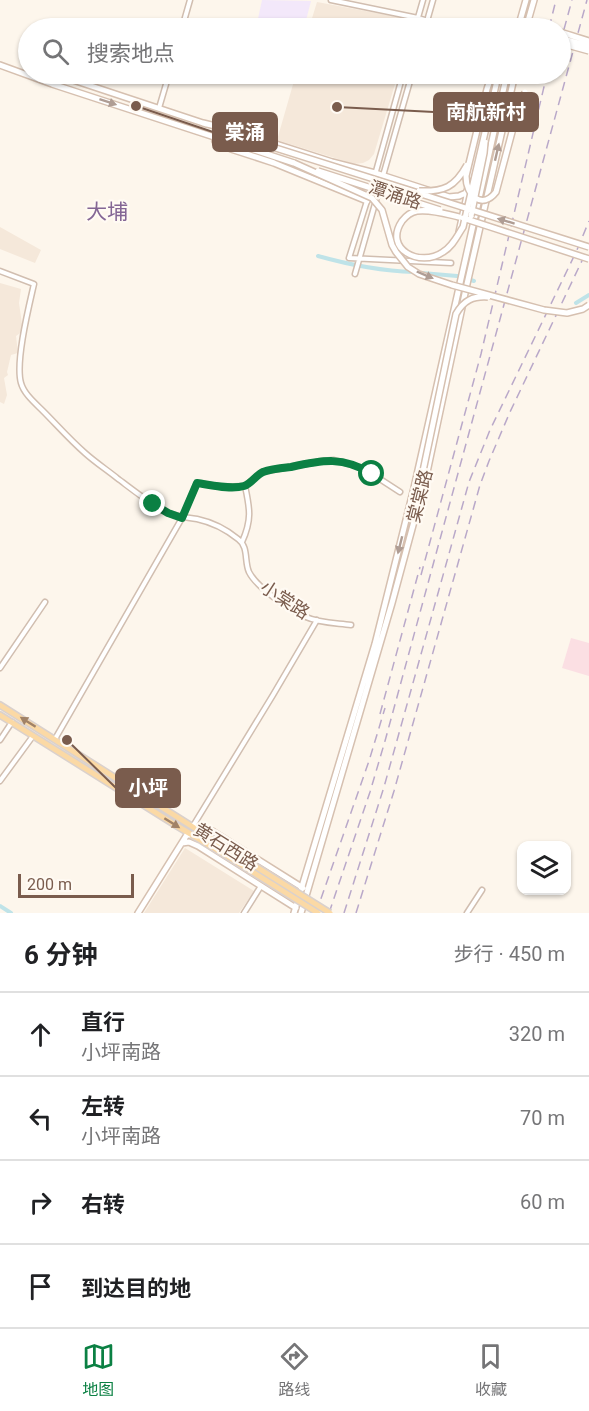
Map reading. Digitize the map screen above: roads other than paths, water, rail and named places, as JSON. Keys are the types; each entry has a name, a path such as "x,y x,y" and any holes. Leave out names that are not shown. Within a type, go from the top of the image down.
{"main road":[{"path":"520,18 525,0"},
{"path":"529,18 534,0"},
{"path":"571,35 589,41"},
{"path":"571,43 589,46"},
{"path":"571,45 589,51"},
{"path":"0,65 18,72"},
{"path":"52,84 200,133 231,149 302,174 367,201"},
{"path":"85,84 203,123 454,197 466,193 471,181"},
{"path":"489,84 466,177 468,191 475,198 484,200 490,198 499,186 516,117 525,92 503,124"},
{"path":"458,236 494,84"},
{"path":"459,217 426,211 412,213 400,224 397,237 399,244 404,251 414,257 432,257 444,252 458,236 463,226 496,84"},
{"name":"棠棠路","path":"301,912 304,890 375,644 414,488 505,84"},
{"name":"棠棠路","path":"295,910 304,890 392,603 426,477 513,84"},
{"name":"潭涌路","path":"203,123 397,187 589,246"},
{"name":"潭涌路","path":"200,133 589,259"},
{"path":"471,230 471,216 484,153 485,134"},
{"path":"397,187 427,191 450,186 461,177 471,158"},
{"path":"294,163 372,198 382,210 396,252 408,267 428,277 503,299 560,312 574,312 589,305"},
{"path":"417,510 456,314 471,298 481,296 503,299"},
{"name":"黄石西路","path":"0,705 193,826 221,848 318,913"},
{"name":"黄石西路","path":"0,715 188,833 221,848 330,913"},
{"path":"193,826 212,831 304,890"},
{"path":"138,913 188,833 198,846"},
{"path":"182,843 189,842 198,846 301,912"},
{"path":"269,892 281,874"}],"street":[{"path":"185,18 190,0"},
{"path":"331,0 418,18 423,0"},
{"path":"428,18 433,0"},
{"path":"159,109 166,84"},
{"path":"400,84 349,258 451,263"},
{"path":"355,274 409,84"},
{"path":"359,229 368,232"},
{"path":"0,271 34,284 20,358 20,379 24,389 84,453 148,501 168,513 182,518 200,520 218,527 242,542 250,522 245,486"},
{"path":"55,739 182,518 197,483 223,487 245,486 262,472 322,460 334,460 363,468 400,492"},
{"name":"小棠路","path":"242,542 248,569 258,583 281,602 306,617 351,625"},
{"path":"0,668 45,602"},
{"path":"193,826 317,620"},
{"path":"0,740 12,722"},
{"path":"0,781 34,736"},
{"path":"244,913 261,886"},
{"path":"467,913 482,890"}],"waterway":[{"path":"318,256 366,267 414,272"},
{"path":"422,273 457,276 474,281"},
{"path":"576,303 589,295"},
{"path":"0,906 11,913"}],"railway":[{"path":"552,18 556,0"},
{"path":"567,18 572,0"},
{"path":"571,59 587,0"},
{"path":"421,575 481,354 545,84"},
{"path":"329,913 385,741 564,84"},
{"path":"344,913 384,787 469,482 490,430 589,221"},
{"path":"356,913 394,791 480,485 510,412 589,246"},
{"path":"380,714 420,567"},
{"path":"316,913 385,708"}],"place":[{"name":"棠涌","path":"136,106"},
{"name":"南航新村","path":"337,107"},
{"name":"小坪","path":"67,740"}],"district":[{"name":"大埔","path":"107,212"}]}
